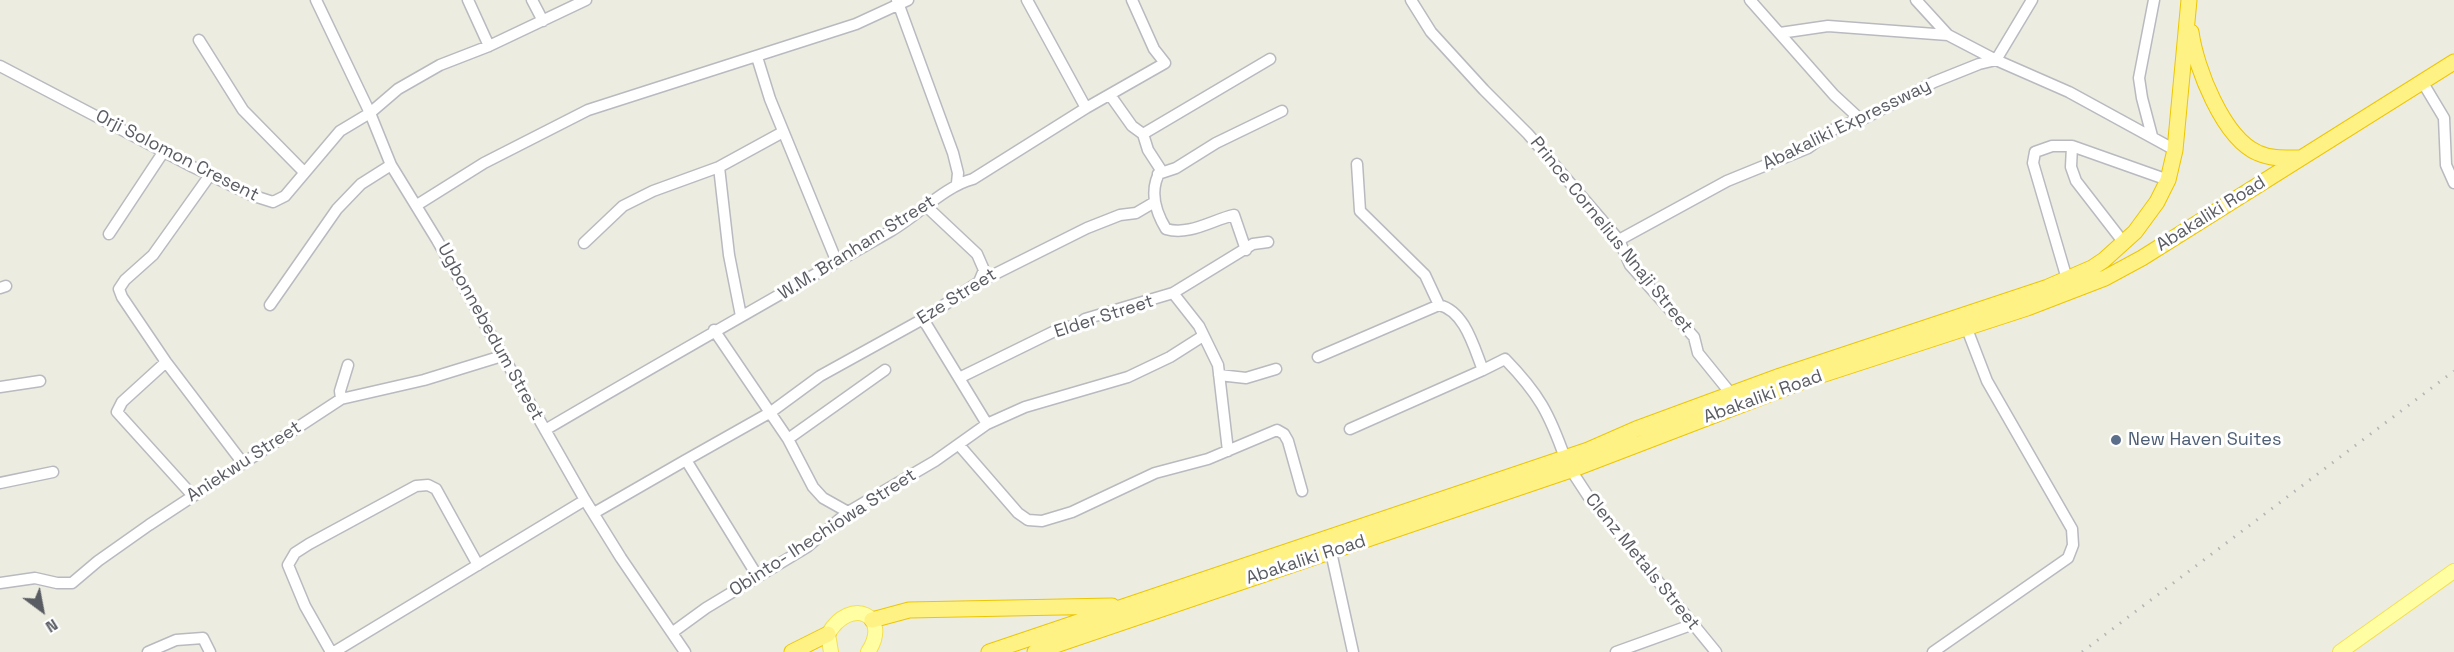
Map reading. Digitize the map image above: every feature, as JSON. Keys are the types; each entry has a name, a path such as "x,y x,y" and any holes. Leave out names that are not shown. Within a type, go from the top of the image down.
{"highway":[{"path":"2189,0 2189,17 2196,59 2230,127 2258,153 2279,158 2300,158"},
{"name":"Abakaliki Road","path":"989,652 1127,605 1568,464 1635,429 1838,357 1961,318 2067,279 2104,260 2124,243 2146,218 2168,180 2175,150 2181,70 2189,17"},
{"name":"Abakaliki Road","path":"1036,652 1330,552 1568,464 1806,380 1967,329 2105,278 2142,258 2454,62"},
{"path":"872,620 909,610 1127,605"},
{"path":"792,652 828,634"}],"main road":[{"path":"2340,652 2454,572"},
{"path":"831,652 828,634 836,620 848,613 862,613 872,620 876,631 874,643 868,652"}],"street":[{"name":"Ugbonnebedum Street","path":"316,0 370,113 390,165 417,205 585,500 621,558 685,652"},
{"path":"468,0 489,46"},
{"path":"532,0 543,21"},
{"name":"Orji Solomon Cresent","path":"0,66 210,175 251,195 273,202 285,196 340,131 370,113 398,89 440,65 489,46 586,0"},
{"path":"1027,0 1086,108"},
{"name":"W.M. Branham Street","path":"545,430 714,330 890,231 927,207 957,183 973,179 1086,108 1166,63 1154,49 1132,0"},
{"name":"Prince Cornelius Nnaji Street","path":"1411,0 1431,32 1528,134 1619,240 1630,265 1694,337 1698,353 1732,395"},
{"path":"1750,0 1834,95 1861,120"},
{"path":"1916,0 1948,35 1996,60 2069,92 2175,150"},
{"path":"1996,60 2032,0"},
{"path":"2152,136 2139,78 2154,0"},
{"path":"417,205 484,163 588,110 856,24 901,2 953,153 958,173 957,183"},
{"path":"1780,33 1828,26 1948,35"},
{"path":"199,40 243,110 304,172"},
{"path":"757,57 783,132 836,260"},
{"path":"1143,134 1270,58"},
{"name":"Abakaliki Expressway","path":"1619,240 1727,181 1808,148 1837,127 1861,120 1934,82 1979,64 1996,60"},
{"path":"2423,83 2449,121 2446,165 2454,183"},
{"path":"1110,95 1132,126 1143,134 1148,150 1161,170 1158,174 1153,202 1166,229 1172,231 1196,228 1234,215 1246,250"},
{"path":"1158,174 1176,168 1216,143 1282,111"},
{"path":"584,243 623,206 653,191 719,167 783,132"},
{"path":"2067,279 2032,156 2044,148 2062,144 2168,180"},
{"path":"2072,146 2071,167 2076,181 2124,243"},
{"path":"109,234 165,151"},
{"path":"1357,164 1360,211 1425,275 1439,305"},
{"path":"270,305 337,209 361,184 390,165"},
{"path":"719,167 729,255 741,316"},
{"path":"210,175 153,255 120,286 122,297 166,362 242,462"},
{"name":"Eze Street","path":"594,513 771,412 820,376 923,319 979,282 1087,228 1120,215 1136,213 1153,202"},
{"path":"927,207 977,254 984,270 979,282"},
{"name":"Elder Street","path":"959,378 1065,326 1073,328 1085,319 1173,293 1253,244 1268,242"},
{"path":"1173,293 1199,326 1218,365 1228,451"},
{"path":"1318,357 1439,305 1450,309 1467,332 1483,370 1350,429"},
{"path":"923,319 987,424"},
{"path":"1933,652 2068,558 2073,545 2072,529 1988,381 1967,329"},
{"path":"714,330 771,412 813,487 823,498 848,512"},
{"name":"Obinto- Ihechiowa Street","path":"673,632 824,536 848,512 959,445 987,424 1025,408 1128,377 1170,357 1203,336"},
{"name":"Aniekwu Street","path":"0,583 35,578 57,584 72,584 114,549 242,462 341,399 424,380 502,356"},
{"name":"Clenz Metals Street","path":"1483,370 1505,359 1532,386 1555,429 1568,464 1588,496 1691,625 1716,652"},
{"path":"166,362 122,402 117,412 194,496"},
{"path":"341,399 340,391 348,365"},
{"path":"1220,375 1246,378 1276,369"},
{"path":"788,439 885,370"},
{"path":"0,387 40,381"},
{"path":"959,445 1018,513 1028,520 1042,521 1072,512 1155,473 1228,451 1277,430 1284,434 1288,441 1302,491"},
{"path":"686,460 758,577"},
{"path":"0,483 53,472"},
{"path":"478,565 436,489 428,485 416,486 309,544 289,559 288,565 305,606 333,652 478,565 585,500"},
{"path":"1330,552 1353,652"},
{"path":"1616,652 1691,625"},
{"path":"148,652 176,640 203,638 210,652"}],"railway":[{"path":"2082,652 2454,371"}],"place":[{"name":"New Haven Suites","path":"2116,440"}]}
